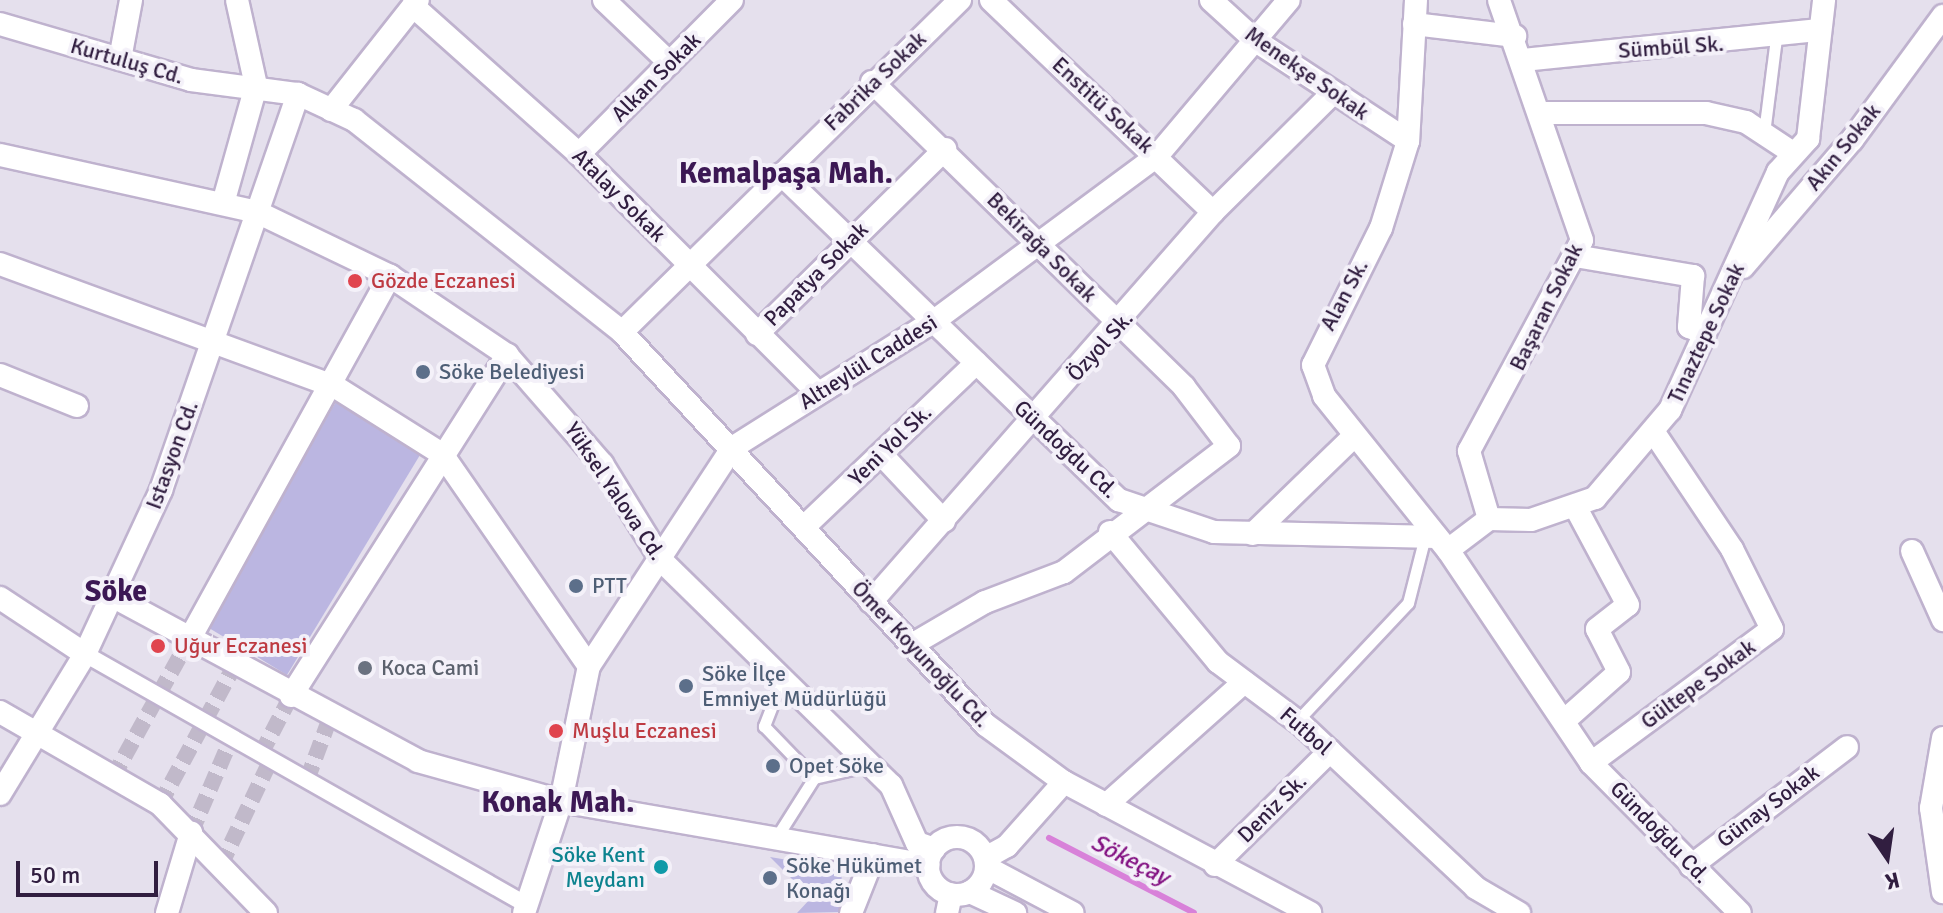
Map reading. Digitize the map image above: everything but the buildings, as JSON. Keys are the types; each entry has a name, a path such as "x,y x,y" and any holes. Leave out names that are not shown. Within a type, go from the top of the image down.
{"street":[{"path":"120,59 131,0"},
{"path":"224,200 256,86 237,0"},
{"path":"604,0 670,63"},
{"name":"Alkan Sokak","path":"579,154 732,0"},
{"name":"Fabrika Sokak","path":"622,332 872,82 960,0"},
{"name":"Enstitü Sokak","path":"991,0 1213,212"},
{"name":"Menekşe Sokak","path":"1211,0 1256,41 1408,141"},
{"name":"Altıeylül Caddesi","path":"525,909 561,801 589,666 662,561 732,448 934,321 1157,156 1289,0"},
{"name":"Alan Sk.","path":"1416,0 1408,141 1381,228 1313,365 1324,396 1436,542"},
{"name":"Başaran Sokak","path":"1489,519 1469,451 1582,240 1542,113 1499,0"},
{"name":"Tınaztepe Sokak","path":"1489,519 1531,520 1595,498 1653,431 1696,365 1705,333 1737,274 1753,224 1793,153 1808,139 1815,110 1819,30 1824,0"},
{"path":"1937,0 1943,5"},
{"path":"331,110 416,3"},
{"name":"Atalay Sokak","path":"416,3 579,154 818,393"},
{"name":"Akın Sokak","path":"1737,274 1852,140 1943,16"},
{"name":"Kurtuluş Cd.","path":"0,24 191,80 256,86 298,94 331,110 451,194 622,332"},
{"path":"1414,24 1515,36"},
{"name":"Sümbül Sk.","path":"1523,60 1776,38 1819,30"},
{"name":"Bekirağa Sokak","path":"872,82 945,149 1037,246 1120,324 1229,446 1141,508"},
{"name":"Özyol Sk.","path":"871,602 1120,324 1213,212 1333,93"},
{"name":"Istasyon Cd.","path":"0,794 85,654 114,597 213,342 298,94"},
{"path":"1542,113 1706,113 1763,134 1793,153"},
{"name":"Papatya Sokak","path":"757,334 945,149"},
{"name":"Yüksel Yalova Cd.","path":"0,155 224,200 257,212 390,276 507,355 602,464 662,561 871,765 903,804 917,843 931,857"},
{"name":"Gündoğdu Cd.","path":"781,174 851,239 1033,421 1119,500 1214,532 1436,542 1565,720 1591,763 1740,913"},
{"path":"1575,256 1693,276 1689,327 1705,333"},
{"path":"0,264 334,386 442,454 589,666"},
{"path":"189,640 334,386 390,276"},
{"name":"Ömer Koyunoğlu Cd.","path":"622,332 986,725 1064,782 1310,913"},
{"path":"291,696 507,355"},
{"name":"Yeni Yol Sk.","path":"804,527 976,363"},
{"path":"0,375 77,406"},
{"name":"Gültepe Sokak","path":"1591,763 1772,629 1732,549 1653,431"},
{"path":"1253,534 1354,436"},
{"path":"881,454 944,521"},
{"path":"1565,720 1619,672 1597,629 1628,605 1575,506"},
{"path":"913,644 985,602 1064,572 1141,508"},
{"path":"1436,542 1489,519"},
{"name":"Futbol","path":"1110,532 1218,662 1297,721 1476,888 1519,913"},
{"path":"1912,551 1943,620"},
{"path":"114,597 291,696 418,761 561,801 874,855 931,857 949,838 967,839 986,863 1073,913"},
{"path":"0,598 85,654 525,909"},
{"path":"1106,805 1244,682"},
{"path":"0,712 160,804 266,913"},
{"path":"1943,738 1931,808 1943,892"},
{"name":"Günay Sokak","path":"1691,866 1847,747"},
{"name":"Deniz Sk.","path":"1215,865 1330,751"},
{"path":"956,900 986,863 1007,846 1064,782"},
{"path":"167,913 191,833"},
{"path":"851,913 874,855"},
{"path":"931,857 934,883 956,900 1015,913"}],"lane":[{"path":"1763,134 1776,38"},
{"path":"1297,721 1408,603 1436,542"},
{"path":"783,677 764,726 814,778"},
{"path":"775,839 814,778 871,765"}],"shaded area":[{"path":"337,400 423,450 287,675 204,625"},
{"path":"770,857 842,869 840,912 797,913 811,898"}],"waterway":[{"name":"Sökeçay","path":"1049,838 1194,913"}],"tunnel":[{"path":"113,777 189,640"},
{"path":"160,804 235,665"},
{"path":"261,754 291,696"},
{"path":"307,780 331,715"},
{"path":"191,833 232,737"},
{"path":"221,865 271,759"}],"place":[{"name":"Gözde Eczanesi","path":"355,281"},
{"name":"Söke Belediyesi","path":"423,372"},
{"name":"PTT","path":"576,586"},
{"name":"Uğur Eczanesi","path":"158,646"},
{"name":"Koca Cami","path":"365,668"},
{"name":"Söke İlçe Emniyet Müdürlüğü","path":"686,686"},
{"name":"Muşlu Eczanesi","path":"556,731"},
{"name":"Opet Söke","path":"773,766"},
{"name":"Söke Kent Meydanı","path":"661,867"},
{"name":"Söke Hükümet Konağı","path":"770,878"}],"district":[{"name":"Kemalpaşa Mah.","path":"786,174"},
{"name":"Söke","path":"116,592"},
{"name":"Konak Mah.","path":"558,803"}]}
